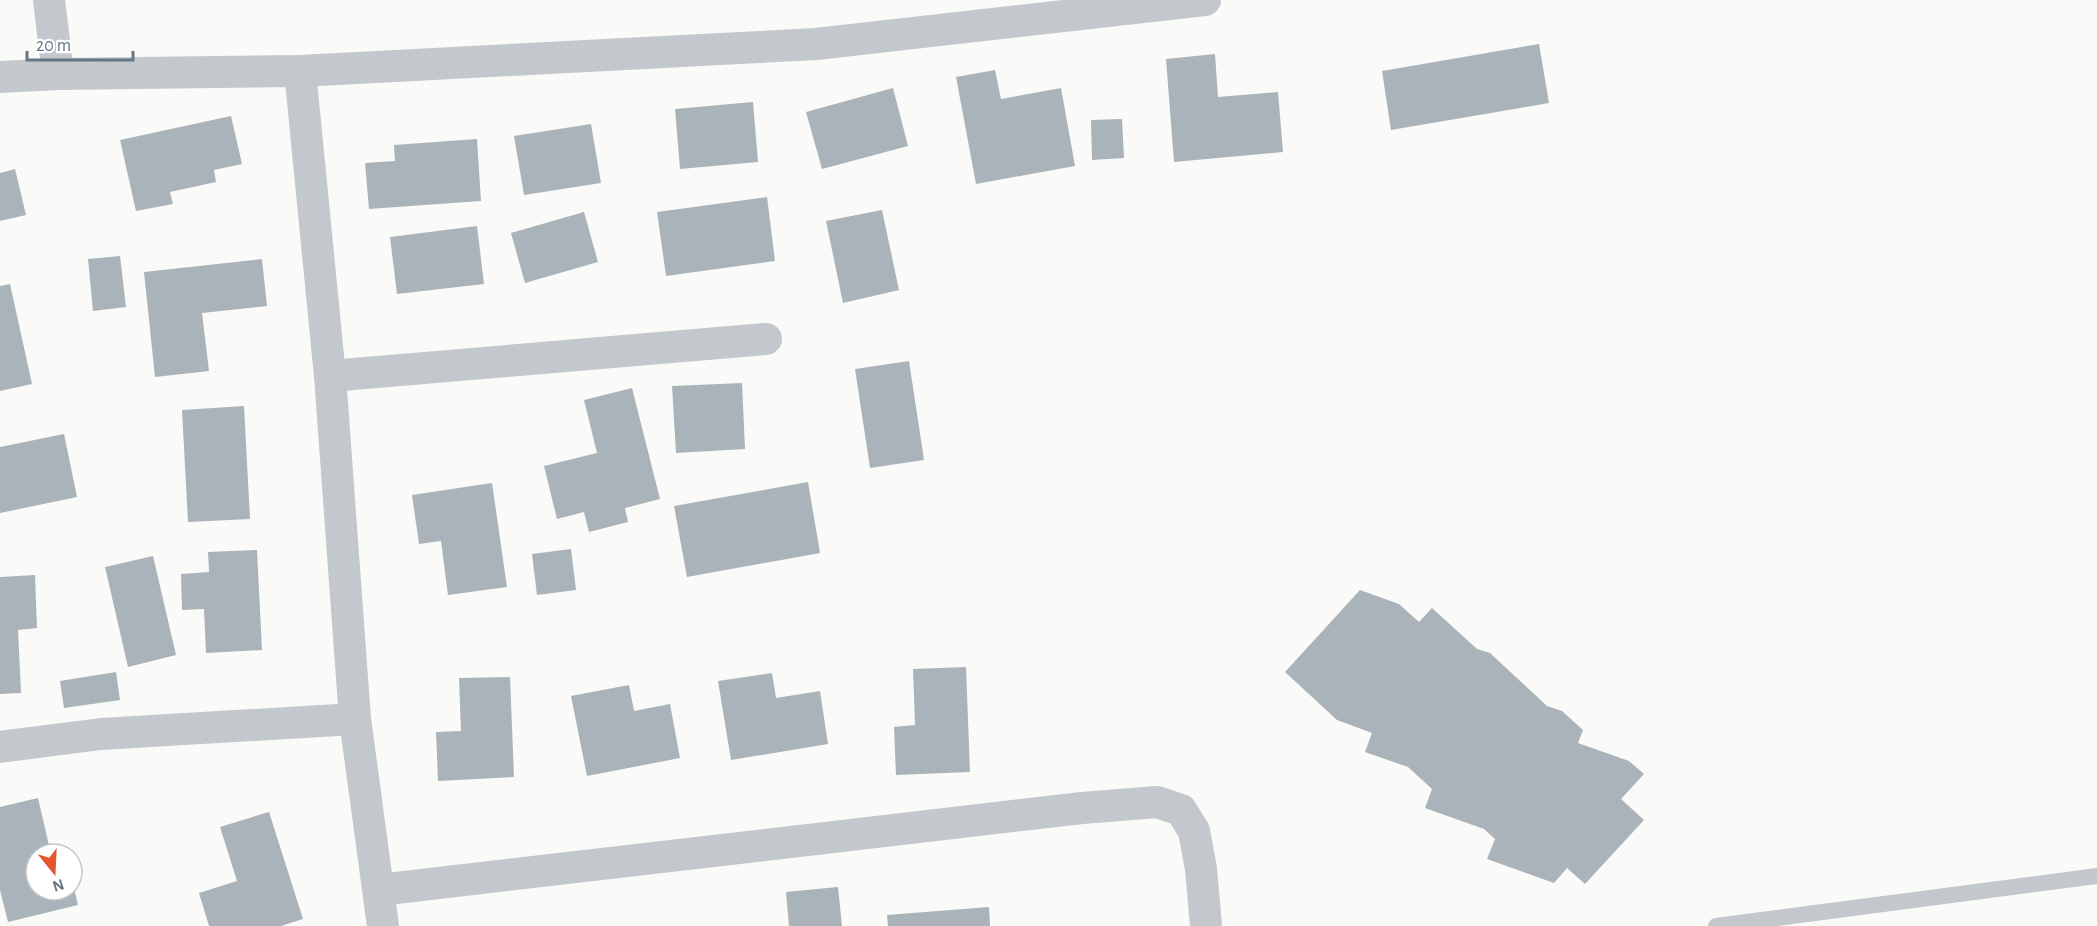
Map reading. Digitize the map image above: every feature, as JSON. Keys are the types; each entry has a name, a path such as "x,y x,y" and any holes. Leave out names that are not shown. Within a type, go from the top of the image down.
{"street":[{"path":"49,0 58,74"},
{"path":"0,77 58,74 300,71 816,44 1205,0"},
{"path":"300,71 330,376 355,720 383,926"},
{"path":"330,376 766,339"},
{"path":"0,747 101,734 355,720"},
{"path":"379,890 1082,808 1157,802 1181,810 1194,831 1201,869 1206,926"}],"lane":[{"path":"1716,926 2097,876"}],"building":[{"path":"1539,44 1549,103 1391,130 1382,71"},
{"path":"1215,54 1218,97 1278,92 1283,152 1174,162 1166,59"},
{"path":"995,70 1001,99 1061,88 1075,166 976,184 956,77"},
{"path":"893,88 908,146 822,169 806,112"},
{"path":"753,102 758,162 680,169 675,109"},
{"path":"231,116 242,164 214,170 216,182 170,192 173,204 136,211 120,140"},
{"path":"1122,119 1124,158 1092,160 1091,120"},
{"path":"591,124 601,183 524,195 514,136"},
{"path":"477,139 481,201 369,209 365,163 395,161 394,145"},
{"path":"15,169 26,215 0,221 0,173"},
{"path":"767,197 775,261 666,276 657,212"},
{"path":"882,210 899,290 843,303 826,221"},
{"path":"584,212 598,262 525,283 511,233"},
{"path":"477,226 484,284 397,294 390,237"},
{"path":"120,256 126,307 93,311 88,259"},
{"path":"262,259 267,306 202,313 209,371 155,377 144,272"},
{"path":"10,284 32,384 0,391 0,286"},
{"path":"909,361 924,460 870,468 855,369"},
{"path":"742,383 745,449 676,453 672,386"},
{"path":"632,388 660,499 625,508 628,522 589,532 584,512 557,519 544,466 597,453 584,400"},
{"path":"244,406 250,519 188,522 182,410"},
{"path":"64,434 77,497 0,513 0,447"},
{"path":"808,482 820,553 687,577 674,506"},
{"path":"492,483 507,587 448,595 441,541 419,544 412,495"},
{"path":"571,549 576,590 537,595 532,554"},
{"path":"257,550 262,650 206,653 204,609 182,610 181,574 209,572 208,552"},
{"path":"153,556 176,655 128,667 105,567"},
{"path":"35,575 37,628 18,630 21,693 0,694 0,577"},
{"path":"1360,590 1399,604 1419,622 1432,608 1477,649 1490,653 1547,706 1562,711 1583,730 1578,743 1629,761 1644,774 1621,799 1644,820 1585,884 1567,868 1554,883 1487,859 1495,839 1484,829 1425,808 1432,789 1408,767 1365,752 1372,733 1337,720 1285,672"},
{"path":"966,667 970,772 896,775 894,727 915,725 913,669"},
{"path":"116,672 120,700 64,708 60,681"},
{"path":"772,673 776,698 820,691 828,744 731,760 718,681"},
{"path":"510,677 514,777 438,781 436,732 461,731 459,678"},
{"path":"629,685 634,711 670,704 680,758 587,776 571,696"},
{"path":"38,798 48,842 24,842 24,902 77,902 78,905 8,922 0,890 0,807"},
{"path":"269,812 303,919 281,926 209,926 199,893 237,881 220,827"},
{"path":"838,887 842,926 789,926 786,892"},
{"path":"989,907 990,926 888,926 887,915"}]}
